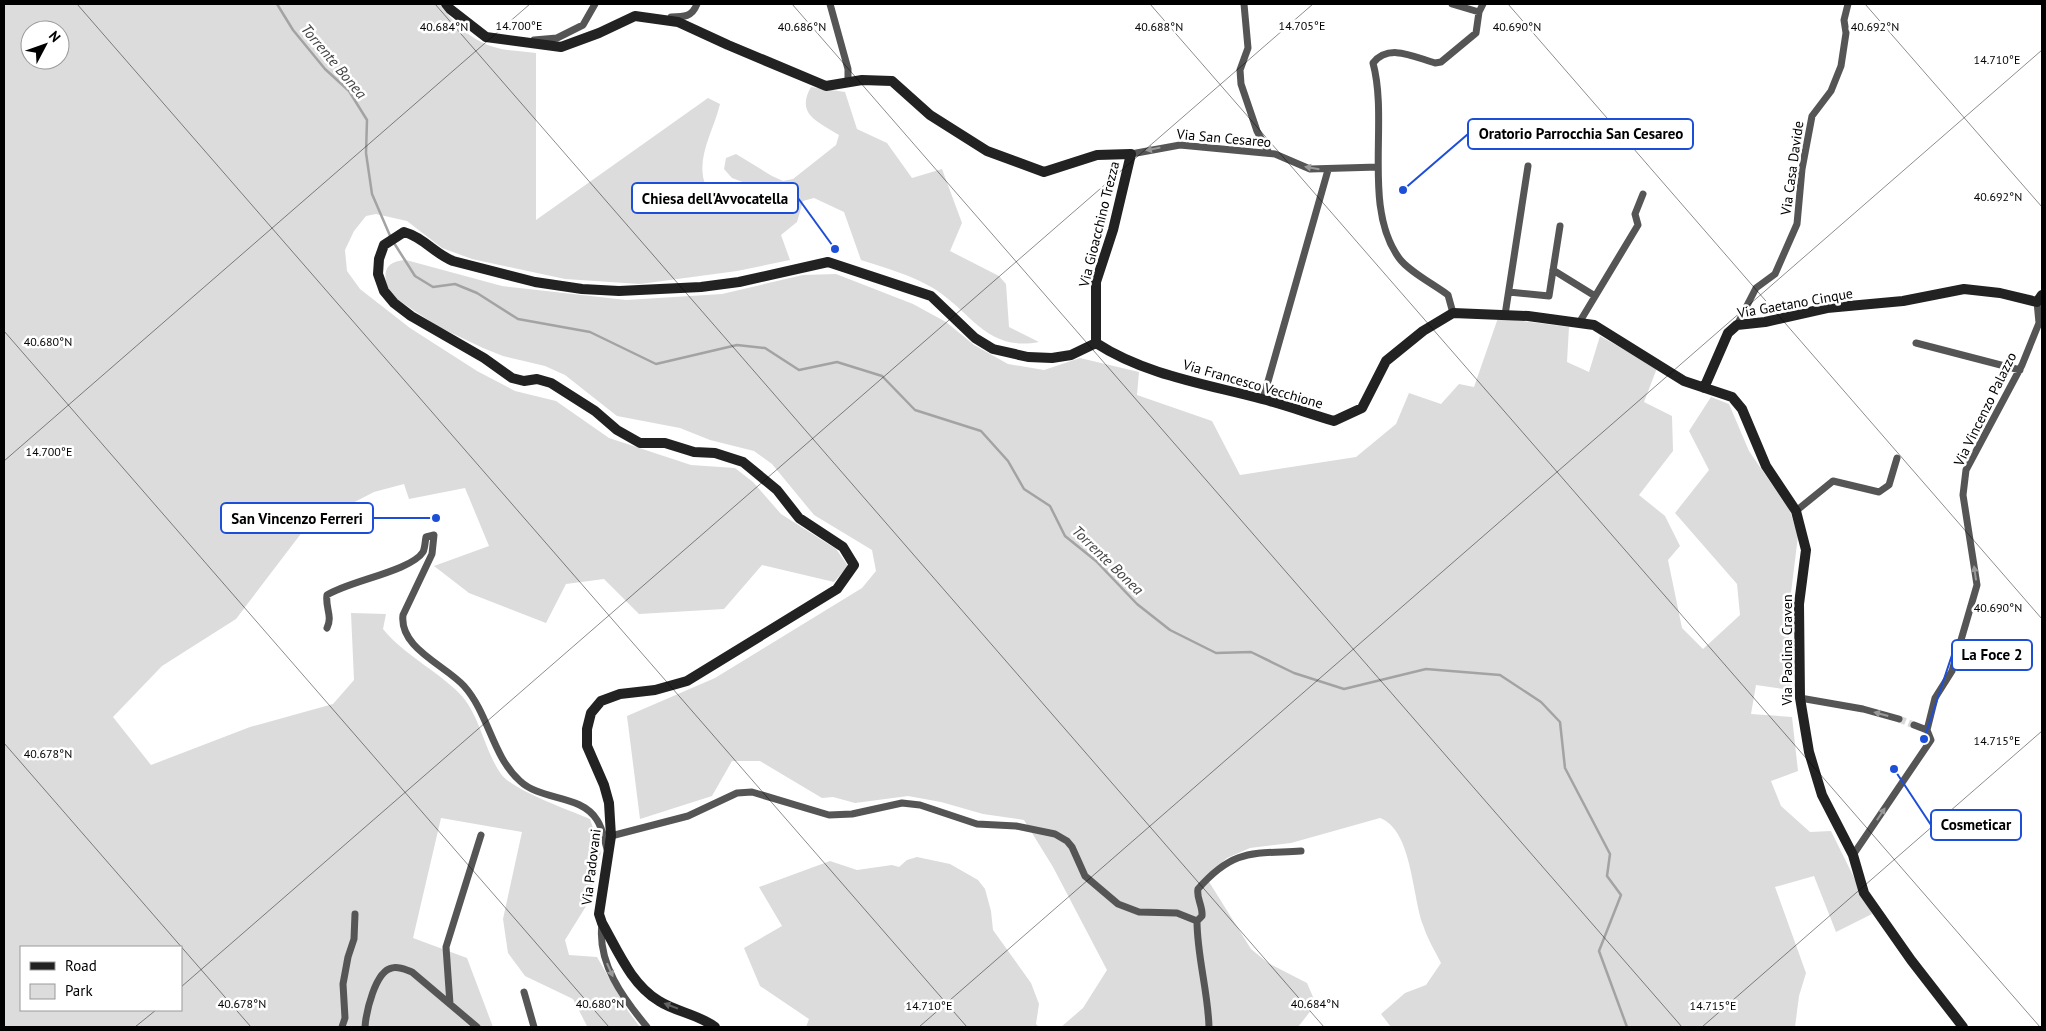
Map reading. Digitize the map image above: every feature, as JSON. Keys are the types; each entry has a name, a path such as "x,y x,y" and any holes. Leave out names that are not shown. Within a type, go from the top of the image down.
{"street":[{"name":"Via Gioacchino Trezza","path":"446,4 486,37 561,47 599,33 635,16 678,22 728,46 826,86 862,80 892,81 930,115 987,151 1044,172 1097,156 1131,154 1113,230 1096,282 1096,343"},
{"name":"Via Gioacchino Trezza","path":"516,42 558,38 583,25 595,4"},
{"name":"Via Gioacchino Trezza","path":"652,18 653,14 685,18 694,11 697,4"},
{"path":"830,4 848,69 848,82"},
{"path":"1244,4 1248,48 1240,70 1241,84 1257,131 1269,153"},
{"path":"1452,4 1479,12"},
{"path":"1483,4 1479,12 1476,33 1441,62 1435,63 1396,51 1380,55 1373,63 1378,83 1378,167 1386,235 1400,260 1448,295 1452,313 1528,316 1594,325 1684,381 1704,388"},
{"name":"Via Casa Davide","path":"1737,325 1756,288 1775,274 1797,224 1802,169 1812,116 1831,91 1841,66 1846,34 1844,20 1848,4"},
{"name":"Via San Cesareo","path":"1131,154 1180,145 1269,153 1310,169 1328,170 1378,167"},
{"path":"1506,315 1528,166"},
{"path":"1263,399 1328,170"},
{"path":"1579,323 1638,225 1635,214 1643,194"},
{"path":"1509,292 1549,296 1560,226"},
{"name":"Via Padovani","path":"715,1027 705,1020 660,1002 640,986 602,923 599,914 611,836 609,803 604,785 588,746 587,729 590,712 601,701 620,694 655,690 687,681 837,589 854,565 842,547 799,518 777,490 743,462 715,453 694,452 665,443 640,443 617,430 595,411 551,383 537,379 524,381 512,378 484,358 411,316 394,303 384,290 378,274 379,259 384,245 400,233 410,233 421,239 445,258 453,261 535,282 582,289 652,291 701,287 748,280 828,262 931,296 975,338 993,349 1028,357 1052,358 1071,356 1096,343"},
{"path":"1553,270 1596,296"},
{"name":"Via Gaetano Cinque","path":"1704,388 1728,333 1737,325 1764,322 1828,308 1903,301 1964,289 2039,299"},
{"name":"Via Vincenzo Palazzo","path":"1853,855 1931,740 1927,730 1936,698 1952,671 1977,585 1963,495 1966,470 2020,370 2039,323 2039,299"},
{"name":"Via Francesco Vecchione","path":"1096,343 1128,361 1190,382 1263,399 1334,422 1362,408 1386,361 1423,331 1452,313"},
{"path":"1916,343 2020,370"},
{"name":"Via Paolina Craven","path":"1704,388 1732,397 1742,409 1766,466 1796,511 1806,550 1798,604 1800,698 1809,752 1822,795 1853,855 1864,893 1911,960 1963,1027"},
{"path":"1796,511 1833,481 1879,492 1889,485 1897,458"},
{"path":"327,628 330,615 326,603 327,595 338,588 396,570 417,559 424,550 426,537 434,535 432,554 402,614 402,625 408,638 419,650 463,684 474,698 502,760 521,782 587,810 599,825 608,852"},
{"path":"1800,698 1863,709 1899,719"},
{"path":"1914,725 1927,730"},
{"path":"611,836 688,816 737,793 752,792 830,815 852,814 902,803 920,804 977,824 1016,826 1055,834 1067,841 1072,847 1085,876 1118,904 1139,912 1177,913 1197,920"},
{"path":"450,1004 446,947 482,835"},
{"path":"1197,920 1202,916 1202,909 1197,894 1198,889 1232,860 1259,851 1302,851"},
{"path":"342,1027 345,1018 343,984 348,957 354,939 355,914"},
{"path":"1197,920 1197,940 1208,1008 1209,1027"},
{"path":"602,923 600,942 614,981 647,1027"},
{"path":"365,1027 371,998 382,978 391,968 400,968 412,972 477,1027"},
{"path":"524,992 534,1027"}],"green space":[{"path":"4,4 440,4 450,17 470,36 499,48 536,53 536,220 708,98 720,104 705,150 703,173 705,184 711,195 732,190 753,196 761,189 732,178 724,169 726,158 736,154 783,181 793,179 836,145 839,135 817,121 808,111 806,104 811,87 845,92 857,129 887,143 912,178 942,169 962,223 950,251 999,276 1006,284 1009,327 1039,342 1021,343 1005,341 980,327 946,297 925,283 861,260 844,212 814,198 803,201 797,222 781,235 790,260 737,271 640,284 565,279 472,259 442,248 407,221 376,214 366,216 354,231 345,250 347,271 360,289 410,328 477,371 515,391 556,401 609,438 691,465 735,468 753,482 781,514 836,549 848,566 834,582 762,565 724,609 639,614 604,579 566,584 546,623 469,593 434,566 489,546 465,488 409,499 404,484 374,492 306,527 236,619 162,666 113,717 151,765 250,727 333,704 354,680 351,613 386,614 383,629 391,638 400,647 450,684 466,702 501,774 517,787 590,819 601,852 588,903 565,940 569,955 597,957 628,1011 640,1027 587,1026 573,999 525,976 508,953 503,919 522,832 441,818 413,938 467,958 493,1027 4,1027"},
{"path":"406,260 502,286 626,300 722,294 803,275 836,274 913,304 946,322 974,345 1008,364 1044,370 1080,358 1139,372 1137,395 1212,421 1240,475 1356,457 1396,424 1409,393 1441,404 1459,384 1474,387 1498,318 1569,327 1567,362 1589,372 1600,336 1657,368 1644,402 1672,416 1673,451 1639,495 1665,516 1680,546 1668,560 1682,628 1703,649 1740,615 1737,584 1675,513 1709,470 1689,431 1711,397 1729,404 1749,451 1790,511 1798,536 1788,617 1791,690 1756,685 1751,714 1792,717 1798,771 1771,781 1781,806 1810,832 1831,831 1872,914 1836,932 1814,876 1775,887 1806,973 1799,996 1795,1027 1391,1027 1381,1014 1405,993 1426,985 1441,963 1423,925 1405,849 1391,825 1380,818 1291,843 1250,848 1227,858 1206,877 1251,949 1268,963 1307,983 1316,1004 1298,1027 1061,1027 1083,1008 1107,970 1053,867 1024,820 983,814 941,802 908,796 855,803 833,797 822,798 760,761 732,761 712,796 640,819 627,716 715,678 862,588 876,571 872,550 814,515 772,464 754,451 710,440 680,428 617,416 565,375 545,366 503,356 439,327 392,296 386,283 386,272 392,264"},
{"path":"917,857 950,864 978,880 985,889 991,911 993,930 1031,983 1039,1004 1036,1024 1039,1027 806,1027 809,1019 760,986 744,948 782,926 759,887 830,861 857,870 892,865 899,867 907,860"}],"waterway":[{"name":"Torrente Bonea","path":"277,4 293,30 325,69 349,91 367,120 366,153 372,194 391,238"},
{"name":"Torrente Bonea","path":"394,243 415,276 433,287 455,284 477,293 518,319 590,332 656,364 737,345 765,348 799,370 837,362 882,376 915,410 981,431 1008,461 1024,489 1050,506 1065,536 1096,561 1137,604 1170,630 1216,653 1251,652 1294,673 1344,689 1426,669 1500,675 1541,702 1560,722 1565,768 1610,854 1607,876 1621,895 1599,951 1627,1027"}],"tunnel":[{"path":"1899,719 1914,725"}],"place":[{"name":"Oratorio Parrocchia San Cesareo","path":"1403,190"},
{"name":"Chiesa dell'Avvocatella","path":"835,249"},
{"name":"San Vincenzo Ferreri","path":"436,518"},
{"name":"La Foce 2","path":"1924,739"},
{"name":"Cosmeticar","path":"1894,769"}]}
